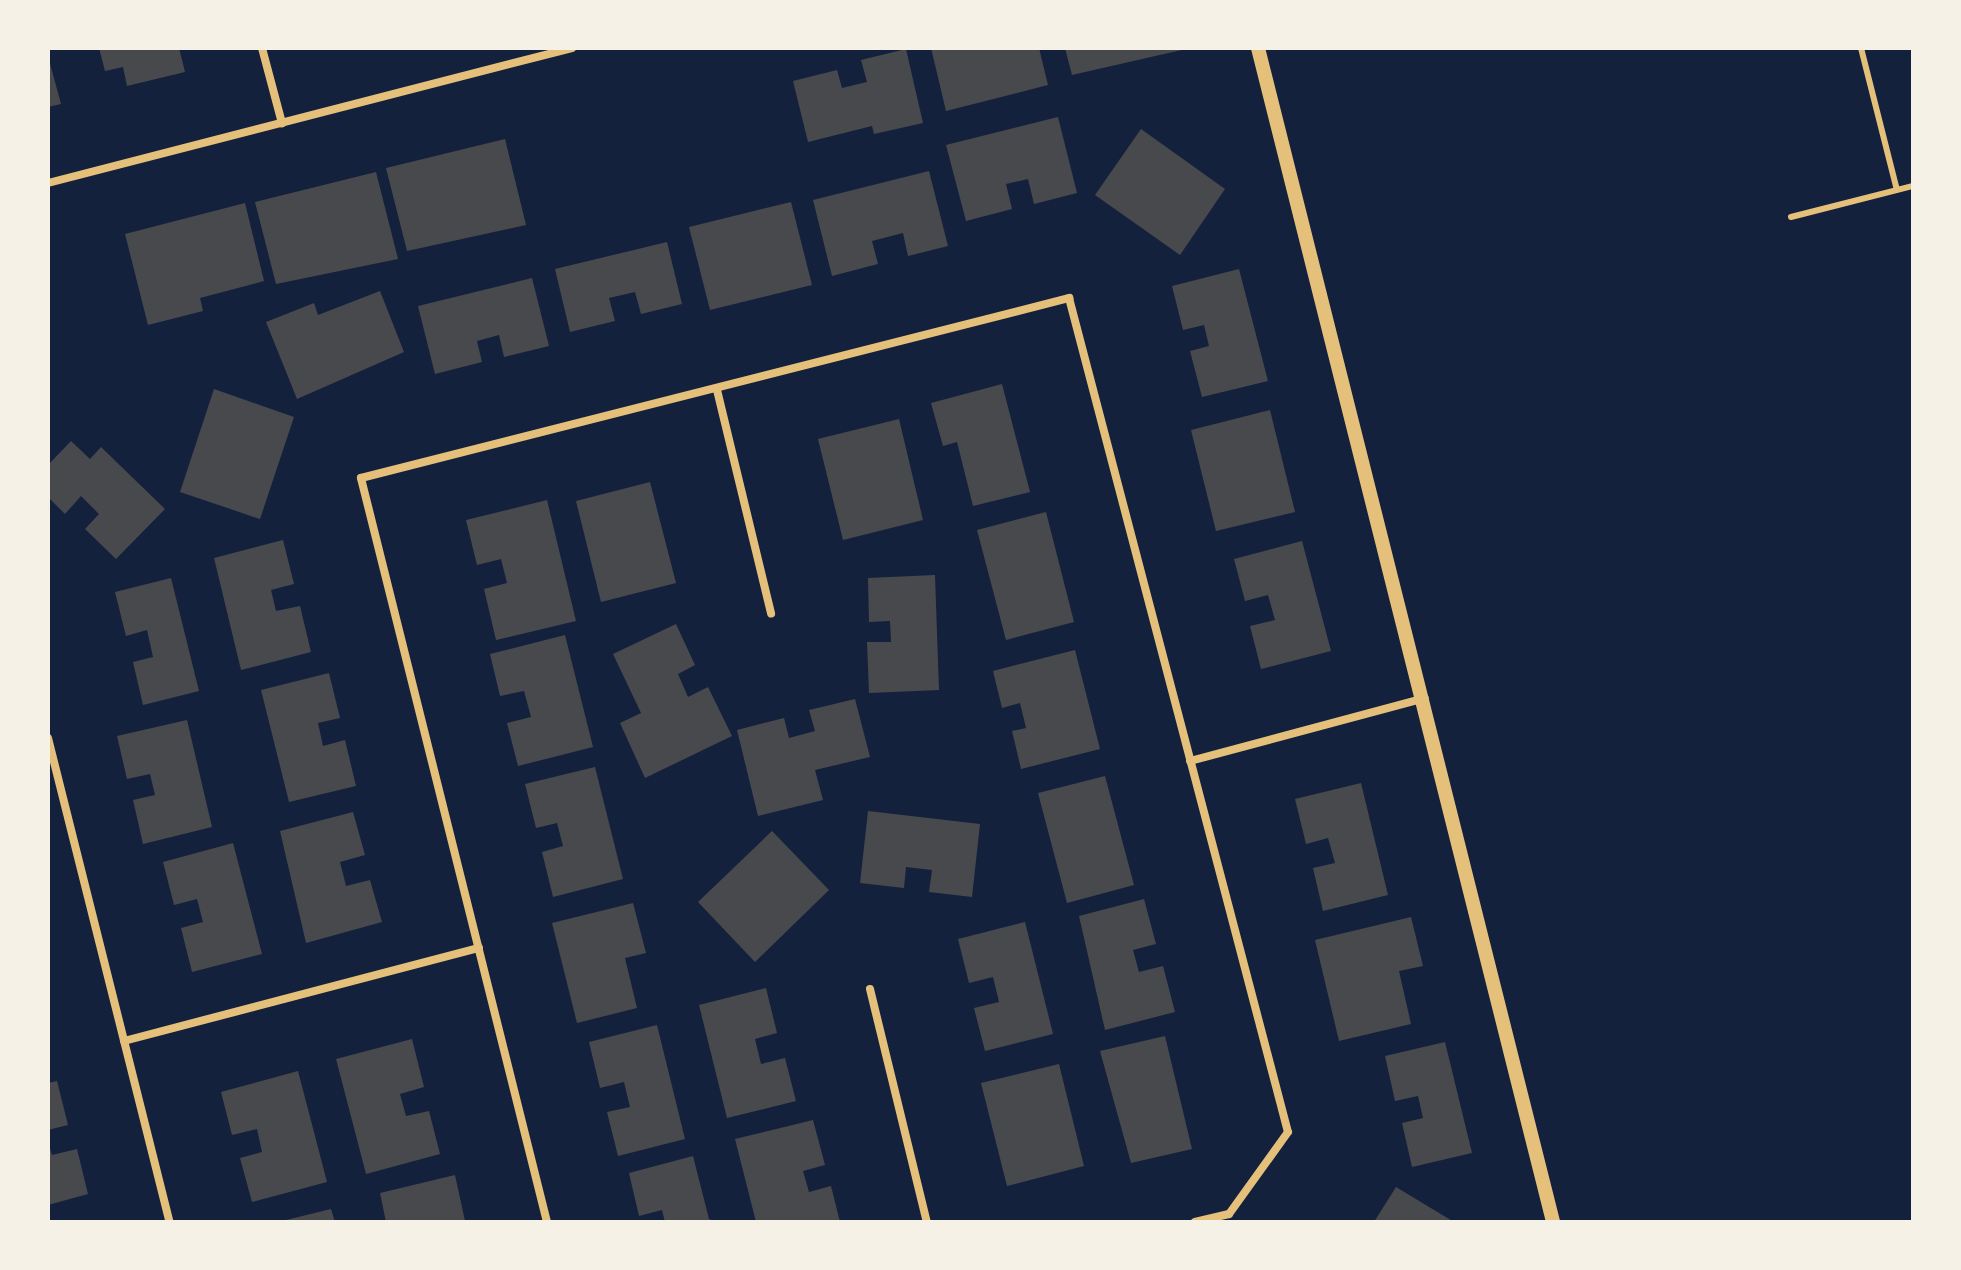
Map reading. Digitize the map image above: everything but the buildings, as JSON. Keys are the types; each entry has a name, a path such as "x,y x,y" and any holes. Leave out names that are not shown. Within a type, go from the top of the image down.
{"street":[{"path":"262,48 282,123"},
{"path":"48,183 572,48"},
{"path":"1258,48 1425,698 1553,1222"},
{"path":"547,1222 361,478 717,390 1069,298 1288,1132 1229,1214 1195,1222"},
{"path":"717,390 771,614"},
{"path":"1190,761 1425,698"},
{"path":"48,738 170,1222"},
{"path":"124,1041 479,948"},
{"path":"870,989 927,1222"}],"lane":[{"path":"1861,48 1897,190"},
{"path":"1791,217 1913,186"}]}
